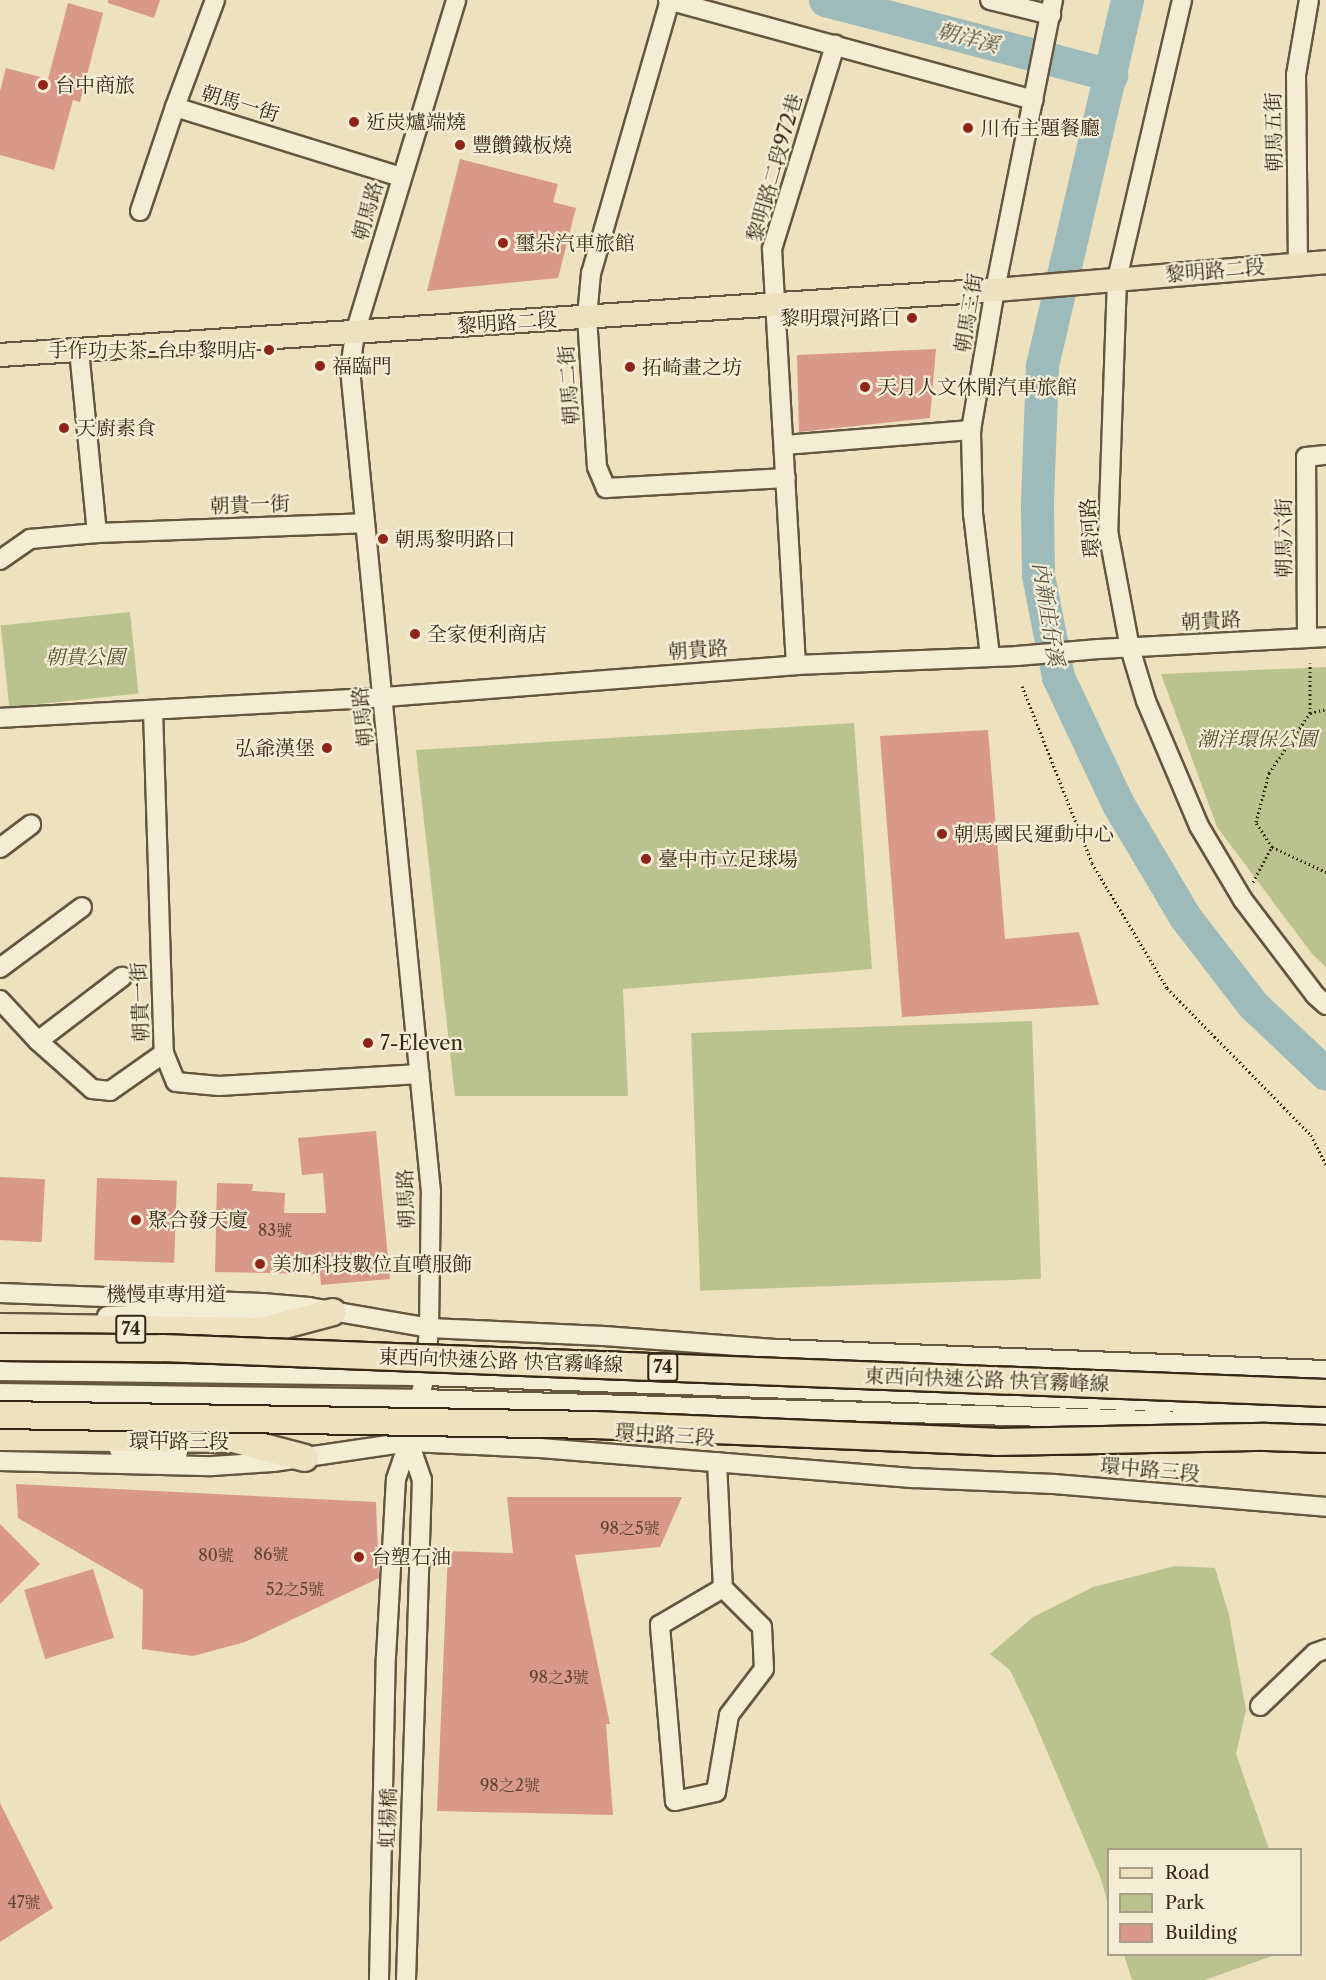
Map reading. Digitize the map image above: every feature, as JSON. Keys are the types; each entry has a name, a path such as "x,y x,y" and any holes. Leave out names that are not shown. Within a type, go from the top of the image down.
{"highway":[{"name":"74","path":"0,1327 266,1323 333,1312"},
{"name":"東西向快速公路 快官霧峰線","path":"0,1347 162,1348 1326,1393"},
{"path":"1281,1392 1311,1380 1326,1380"},
{"path":"0,1415 594,1425 996,1442 1266,1437 1326,1439"},
{"path":"0,1437 233,1439 305,1458"},
{"path":"1266,1437 1326,1449"}],"main road":[{"name":"黎明路二段","path":"0,355 777,305 1326,262"}],"street":[{"name":"朝馬一街","path":"215,0 176,108 401,177"},
{"name":"朝馬路","path":"386,1657 396,1479 409,1442 425,1376 429,1328 431,1192 384,697 364,523 351,369 355,333 456,0"},
{"path":"669,0 835,45 1035,94"},
{"name":"朝馬二街","path":"669,0 591,273 587,317 597,467 606,488 786,478"},
{"path":"990,0 1051,15"},
{"name":"環河路","path":"1182,0 1111,280 1108,531 1130,648 1146,701 1199,826 1243,900 1315,995 1326,1005"},
{"name":"朝馬五街","path":"1298,265 1296,75 1309,0"},
{"name":"朝馬三街","path":"990,656 973,514 971,429 1004,289 1035,94 1051,15"},
{"name":"黎明路二段972巷","path":"777,305 772,249 835,45"},
{"path":"140,210 176,108"},
{"path":"777,305 796,665"},
{"path":"79,350 97,533"},
{"path":"784,445 971,429"},
{"name":"朝馬六街","path":"1307,638 1306,457 1326,455"},
{"name":"朝貴一街","path":"0,560 30,539 97,533 364,523"},
{"name":"朝貴路","path":"384,697 796,665 1017,656 1099,649 1326,638"},
{"path":"0,718 384,697"},
{"name":"朝貴一街","path":"153,710 164,1053 176,1082 219,1086 420,1074"},
{"path":"0,848 31,825"},
{"path":"0,968 82,907"},
{"path":"38,1041 122,977"},
{"path":"0,1000 38,1041 92,1089 110,1091 164,1053"},
{"path":"0,1293 262,1303 429,1328 603,1336 776,1349 1326,1370"},
{"name":"機慢車專用道","path":"0,1317 266,1323"},
{"path":"0,1371 425,1376 1326,1408"},
{"name":"環中路三段","path":"0,1393 419,1398 1326,1425"},
{"name":"環中路三段","path":"0,1461 212,1466 273,1462 409,1442 540,1448 915,1478 1054,1484 1326,1507"},
{"name":"虹揚橋","path":"406,1980 422,1480 409,1442"},
{"path":"0,1448 97,1448 273,1462"},
{"path":"717,1462 723,1588 762,1627 764,1669 729,1715 716,1792 675,1801 660,1625 723,1588"},
{"path":"1260,1706 1315,1653 1326,1649"},
{"name":"虹揚橋","path":"379,1980 386,1657"}],"path":[{"path":"1310,663 1310,713 1269,773 1256,822 1272,847 1326,872"},
{"path":"1022,686 1092,863 1167,988 1311,1135 1326,1165"},
{"path":"1310,713 1326,709"},
{"path":"1243,900 1272,847"}],"green space":[{"name":"朝貴公園","path":"130,612 139,694 9,707 1,626"},
{"name":"潮洋環保公園","path":"1326,667 1326,967 1313,955 1217,827 1161,674"},
{"name":"臺中市立足球場","path":"854,723 872,969 623,989 628,1096 455,1096 416,750"},
{"path":"1032,1021 1041,1279 700,1291 691,1033"},
{"path":"1175,1566 1215,1568 1229,1615 1246,1710 1236,1754 1269,1848 1107,1848 1107,1900 1100,1876 1032,1716 1010,1670 990,1654 1033,1617 1093,1587"},
{"path":"1125,1956 1272,1956 1205,1980 1132,1980"}],"building":[{"path":"108,0 160,0 154,18 108,3"},
{"name":"台中商旅","path":"68,3 103,13 80,102 73,100 54,170 0,155 0,91 6,68 48,79"},
{"name":"璽朵汽車旅館","path":"460,159 558,184 553,202 576,208 558,278 427,291"},
{"name":"天月人文休閒汽車旅館","path":"936,349 930,418 799,432 797,355"},
{"name":"朝馬國民運動中心","path":"988,730 1005,939 1079,932 1099,1005 902,1017 880,736"},
{"path":"376,1131 390,1279 321,1285 320,1274 215,1272 217,1183 253,1184 252,1191 285,1193 284,1213 326,1213 323,1173 302,1175 298,1138"},
{"path":"0,1177 45,1179 42,1242 0,1240"},
{"name":"聚合發天廈","path":"97,1178 177,1181 174,1263 94,1260"},
{"path":"16,1484 376,1502 379,1578 245,1642 193,1656 142,1649 143,1590 18,1518"},
{"path":"507,1497 682,1497 660,1547 575,1555 610,1724 606,1724 613,1815 437,1811 448,1551 513,1553"},
{"path":"0,1524 40,1564 0,1604"},
{"path":"93,1569 114,1638 45,1659 24,1590"},
{"path":"0,1803 53,1908 0,1942"}],"waterway":[{"name":"朝洋溪","path":"825,0 1111,75"},
{"name":"內新庄仔溪","path":"1127,0 1042,366 1037,505 1038,575 1058,677 1118,804 1185,917 1253,1005 1326,1074"}],"place":[{"name":"台中商旅","path":"43,85"},
{"name":"近炭爐端燒","path":"354,122"},
{"name":"川布主題餐廳","path":"968,128"},
{"name":"豐饡鐵板燒","path":"460,145"},
{"name":"璽朵汽車旅館","path":"503,243"},
{"name":"黎明環河路口","path":"912,318"},
{"name":"手作功夫茶-台中黎明店","path":"269,350"},
{"name":"福臨門","path":"320,366"},
{"name":"拓崎畫之坊","path":"630,367"},
{"name":"天月人文休閒汽車旅館","path":"865,387"},
{"name":"天廚素食","path":"64,428"},
{"name":"朝馬黎明路口","path":"383,539"},
{"name":"全家便利商店","path":"415,634"},
{"name":"弘爺漢堡","path":"327,748"},
{"name":"朝馬國民運動中心","path":"942,834"},
{"name":"臺中市立足球場","path":"646,859"},
{"name":"7-Eleven","path":"368,1043"},
{"name":"聚合發天廈","path":"136,1220"},
{"name":"美加科技數位直噴服飾","path":"260,1264"},
{"name":"台塑石油","path":"359,1557"}]}
